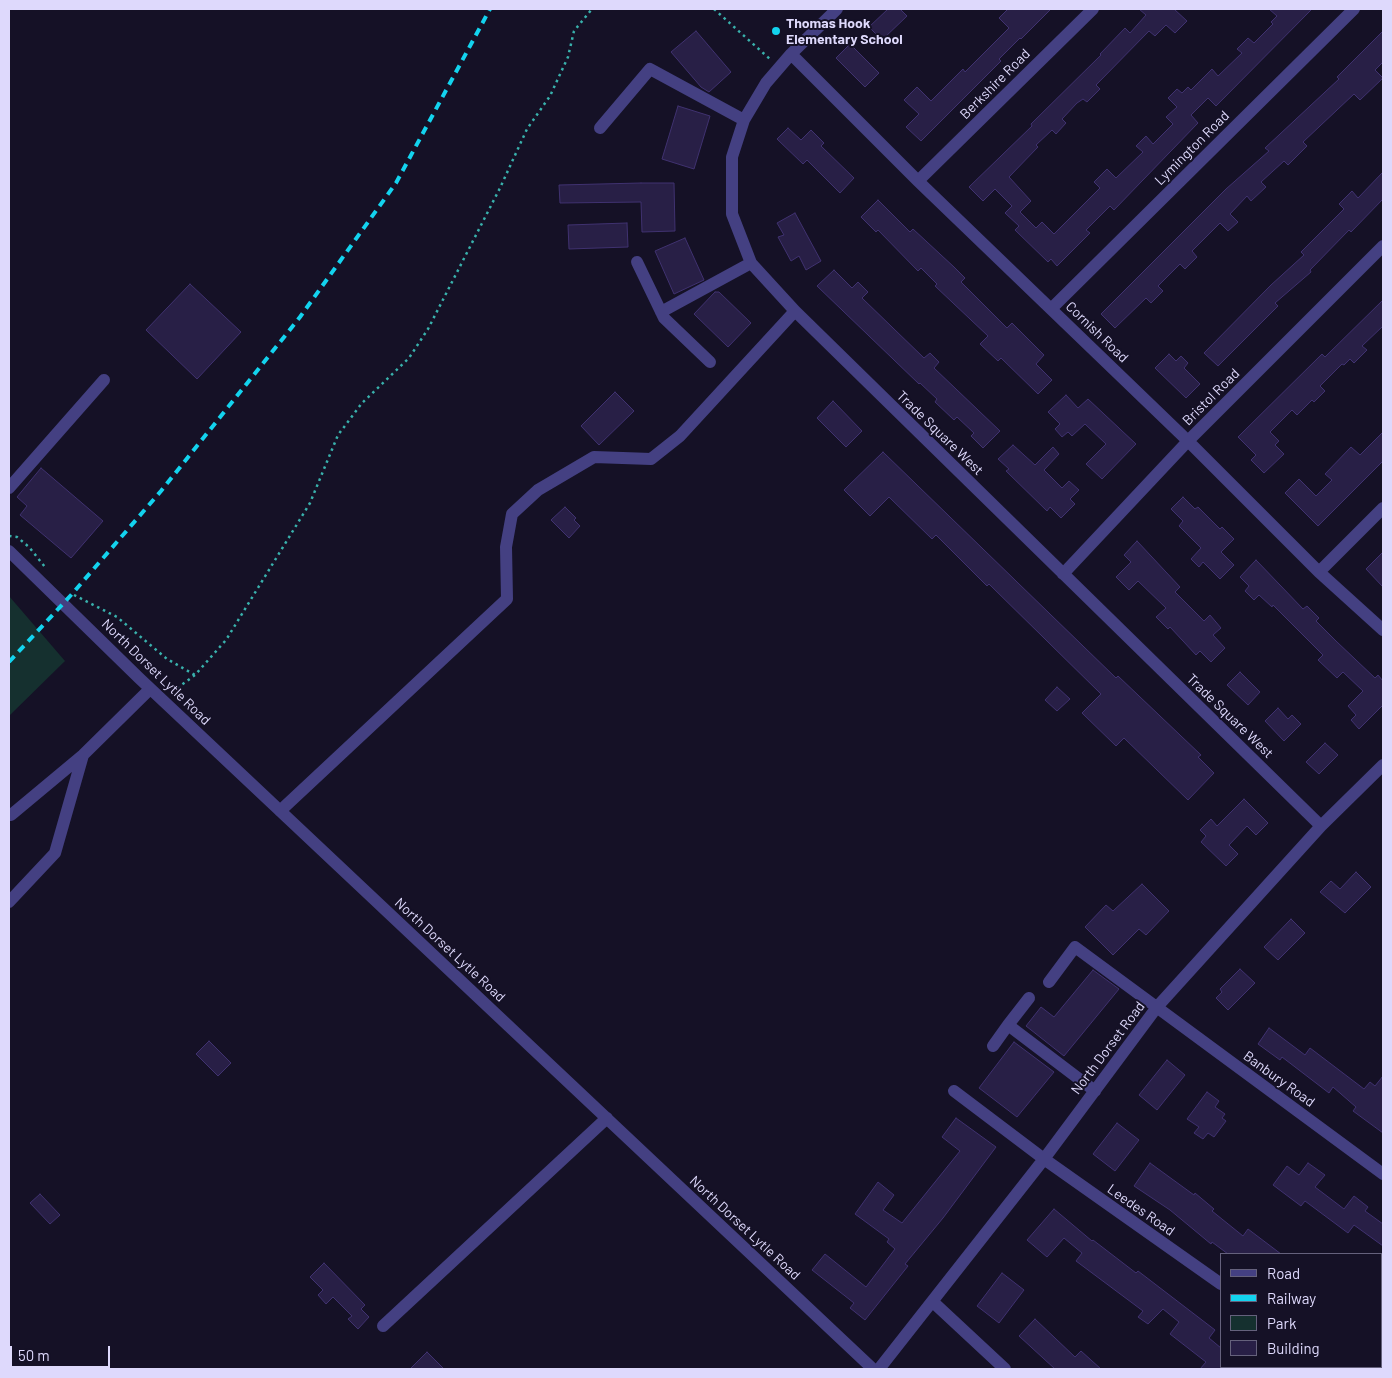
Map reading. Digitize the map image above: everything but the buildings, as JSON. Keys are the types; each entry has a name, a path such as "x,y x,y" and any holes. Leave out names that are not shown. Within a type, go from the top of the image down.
{"street":[{"name":"Trade Square West","path":"837,9 779,67 766,83 744,120 732,157 732,214 751,263 795,311 1322,826"},
{"name":"Berkshire Road","path":"918,182 1093,9"},
{"name":"Lymington Road","path":"1052,308 1354,9"},
{"name":"Cornish Road","path":"791,54 918,182 1052,308 1320,572 1383,630"},
{"path":"600,128 650,69 744,120"},
{"name":"Bristol Road","path":"1063,574 1188,441 1383,246"},
{"path":"637,262 664,318 710,362"},
{"path":"661,312 751,263"},
{"path":"280,811 506,599 506,547 512,514 538,490 594,457 651,459 680,436 795,311"},
{"path":"9,488 104,380"},
{"path":"1320,572 1383,508"},
{"name":"North Dorset Lytle Road","path":"9,551 150,689 873,1369"},
{"path":"11,815 83,755 150,689"},
{"path":"9,902 54,853 83,755"},
{"name":"North Dorset Road","path":"879,1369 1044,1159 1157,1007 1322,826 1383,765"},
{"name":"Banbury Road","path":"1049,982 1075,946 1383,1174"},
{"path":"993,1046 1029,998"},
{"path":"1008,1025 1095,1091"},
{"name":"Leedes Road","path":"954,1091 1044,1159 1220,1283"},
{"path":"383,1326 606,1118"},
{"path":"933,1302 1005,1369"}],"path":[{"path":"161,699 195,675 226,640 310,503 338,435 362,403 409,358 428,329 500,188 527,129 550,96 568,57 574,31 592,9"},
{"path":"714,9 779,67"},
{"path":"9,536 17,537 29,547 50,573"},
{"path":"72,594 117,617 154,650 195,675"}],"green space":[{"path":"9,596 65,661 9,716"}],"railway":[{"path":"9,662 72,594 161,491 300,317 396,183 490,9"}],"place":[{"name":"Thomas Hook Elementary School","path":"776,31"}]}
